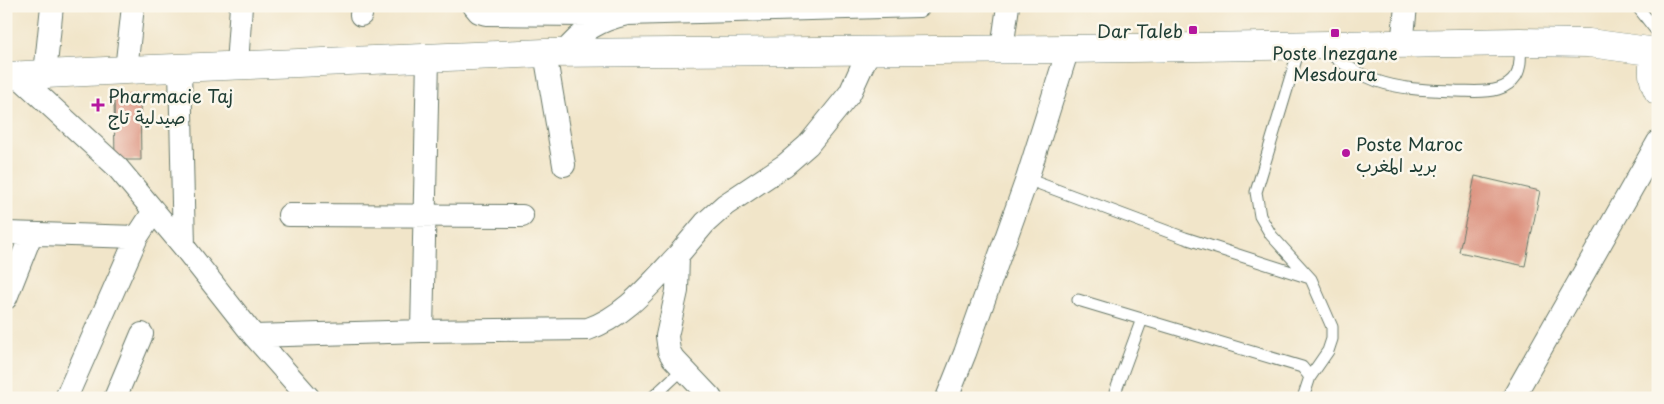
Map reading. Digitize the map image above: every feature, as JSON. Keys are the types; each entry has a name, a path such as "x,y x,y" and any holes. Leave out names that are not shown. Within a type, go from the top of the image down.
{"street":[{"path":"46,74 52,6"},
{"path":"126,70 133,6"},
{"path":"237,65 242,6"},
{"path":"474,6 479,12 486,14 611,17 627,14 919,6"},
{"path":"1002,49 1008,6"},
{"path":"1402,45 1406,6"},
{"path":"554,53 584,32 590,15"},
{"path":"12,76 554,53 870,49 1068,49 1520,42 1657,45 1652,64 1652,78 1658,91"},
{"path":"254,336 588,328 603,323 633,302 678,255 705,223 725,205 785,165 808,145 850,93 870,49"},
{"path":"948,398 1027,179 1068,49"},
{"path":"554,53 564,165"},
{"path":"422,331 428,58"},
{"path":"180,68 184,248"},
{"path":"12,76 117,167 254,336 309,398"},
{"path":"1513,398 1658,142"},
{"path":"66,398 137,237 154,211"},
{"path":"289,215 522,216"},
{"path":"6,233 137,237"},
{"path":"6,298 31,235"},
{"path":"678,255 677,290 667,336 669,351 710,398"},
{"path":"115,398 142,334"}],"lane":[{"path":"1637,6 1657,45"},
{"path":"1303,398 1310,377 1328,351 1332,339 1332,327 1311,279 1271,235 1260,216 1256,192 1310,46 1356,72 1391,85 1420,90 1480,92 1500,88 1516,76 1519,66 1520,42"},
{"path":"1027,179 1185,238 1311,279"},
{"path":"1078,300 1302,367 1310,377"},
{"path":"1113,398 1142,319"},
{"path":"652,398 683,369"}],"building":[{"path":"140,94 141,160 115,160 114,95"},
{"path":"1475,176 1540,191 1525,266 1459,252"}],"place":[{"name":"Dar Taleb","path":"1193,30"},
{"name":"Poste Inezgane Mesdoura","path":"1335,33"},
{"name":"Pharmacie Taj صيدلية تاج","path":"98,105"},
{"name":"Poste Maroc بريد المغرب","path":"1346,153"}]}
